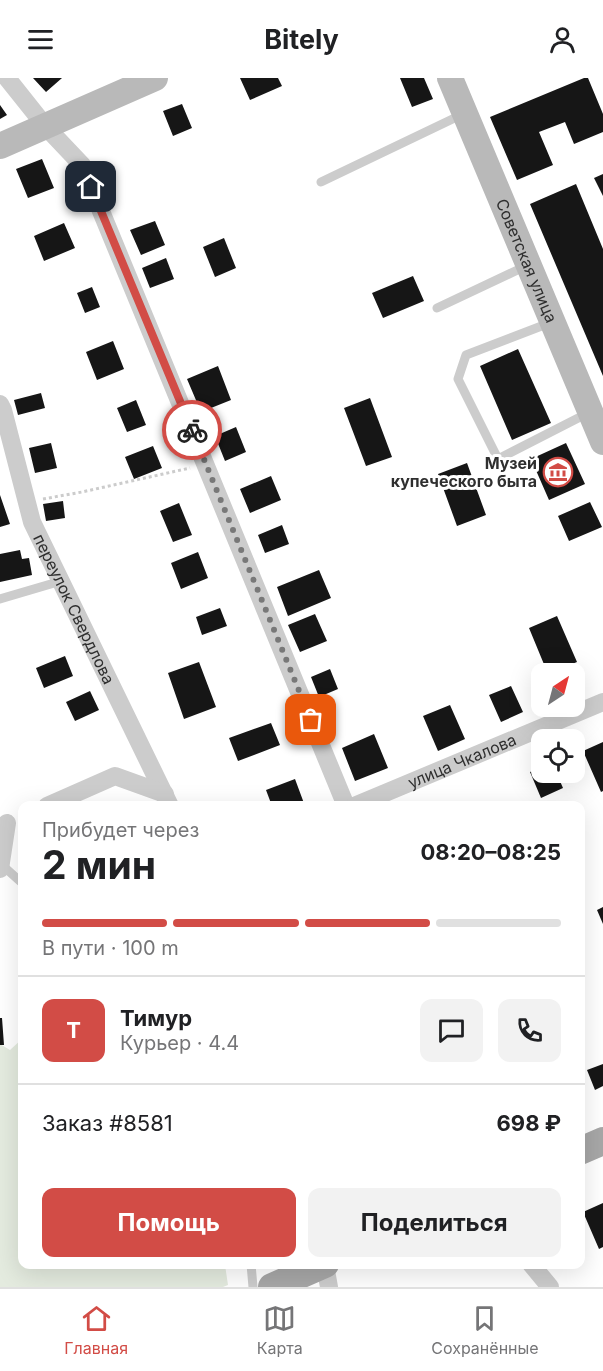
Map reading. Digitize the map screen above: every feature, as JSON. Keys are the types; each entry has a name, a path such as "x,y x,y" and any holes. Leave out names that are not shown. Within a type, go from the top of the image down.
{"main road":[{"path":"585,1149 603,1141"},
{"path":"272,1287 315,1269"}],"street":[{"path":"7,78 46,127 82,165 344,801"},
{"path":"0,146 155,78"},
{"name":"Советская улица","path":"450,78 603,442"},
{"name":"переулок Свердлова","path":"0,404 32,522 167,800"},
{"name":"улица Чкалова","path":"366,801 603,702"},
{"path":"58,801 115,776 167,800"},
{"path":"0,869 10,821"},
{"path":"326,1269 329,1287"},
{"path":"535,1269 550,1287"}],"lane":[{"path":"321,182 465,113"},
{"path":"437,308 528,265"},
{"path":"553,322 466,356 458,379 498,459 590,412"},
{"path":"0,599 61,581"},
{"path":"1,864 18,879"},
{"path":"251,1269 253,1287"}],"path":[{"path":"27,502 172,472"}],"shaded area":[{"path":"18,1043 18,1269 226,1269 228,1285 223,1287 0,1287 0,1044 10,1050"}],"building":[{"path":"33,78 62,78 46,92"},
{"path":"240,78 278,78 282,86 250,100"},
{"path":"400,78 424,78 433,99 412,107"},
{"path":"588,78 603,114 603,132 574,144 565,122 539,132 553,165 517,180 490,117"},
{"path":"182,104 192,128 173,136 163,111"},
{"path":"0,105 7,115 0,119"},
{"path":"42,159 54,188 28,198 16,169"},
{"path":"603,174 603,196 594,178"},
{"path":"576,184 603,249 603,376 530,204"},
{"path":"155,221 165,245 141,255 130,230"},
{"path":"64,223 75,248 44,261 34,236"},
{"path":"224,238 236,268 215,277 203,247"},
{"path":"166,258 174,279 150,288 142,268"},
{"path":"413,276 424,301 383,318 372,293"},
{"path":"92,287 100,307 85,313 77,293"},
{"path":"113,341 124,369 97,380 86,352"},
{"path":"518,349 551,423 512,440 480,366"},
{"path":"218,366 231,400 201,412 187,379"},
{"path":"41,393 45,408 18,415 14,400"},
{"path":"370,398 392,457 366,466 344,408"},
{"path":"136,400 146,425 127,432 117,408"},
{"path":"236,427 246,452 225,461 215,436"},
{"path":"51,443 57,468 35,473 29,448"},
{"name":"Музей купеческого быта","path":"566,443 585,484 549,500 531,459"},
{"path":"153,446 162,468 134,479 125,457"},
{"path":"467,463 486,515 457,526 438,474"},
{"path":"271,476 281,500 250,513 240,489"},
{"path":"0,495 10,524 0,527"},
{"path":"63,501 65,518 46,521 43,504"},
{"path":"590,502 602,527 569,541 558,516"},
{"path":"179,503 192,535 173,542 160,511"},
{"path":"282,525 289,544 265,553 258,535"},
{"path":"20,550 22,559 29,558 32,575 0,582 0,554"},
{"path":"198,552 208,578 181,589 171,563"},
{"path":"319,570 331,598 288,616 277,587"},
{"path":"220,608 227,626 202,635 196,617"},
{"path":"315,614 327,641 300,652 288,625"},
{"path":"557,616 577,662 543,663 529,628"},
{"path":"65,656 73,676 44,688 36,668"},
{"path":"199,662 216,707 184,719 168,673"},
{"path":"330,669 338,689 319,697 311,677"},
{"path":"511,686 523,712 501,722 489,695"},
{"path":"90,691 99,710 75,721 66,702"},
{"path":"450,705 465,739 438,751 423,716"},
{"path":"271,723 280,745 238,761 229,738"},
{"path":"374,734 388,768 355,781 342,748"},
{"path":"603,742 603,791 601,792 585,756 585,750"},
{"path":"295,779 303,801 270,801 266,790"},
{"path":"535,783 561,783 563,788 541,798"},
{"path":"603,907 603,924 597,910"},
{"path":"0,1018 2,1018 4,1045 0,1045"},
{"path":"603,1064 603,1086 595,1090 587,1070"},
{"path":"603,1203 603,1247 599,1249 585,1217 585,1211"}],"way so far":[{"path":"192,430 311,720"}],"place":[{"name":"Музей купеческого быта","path":"558,472"}],"route":[{"path":"91,187 192,430"}]}
